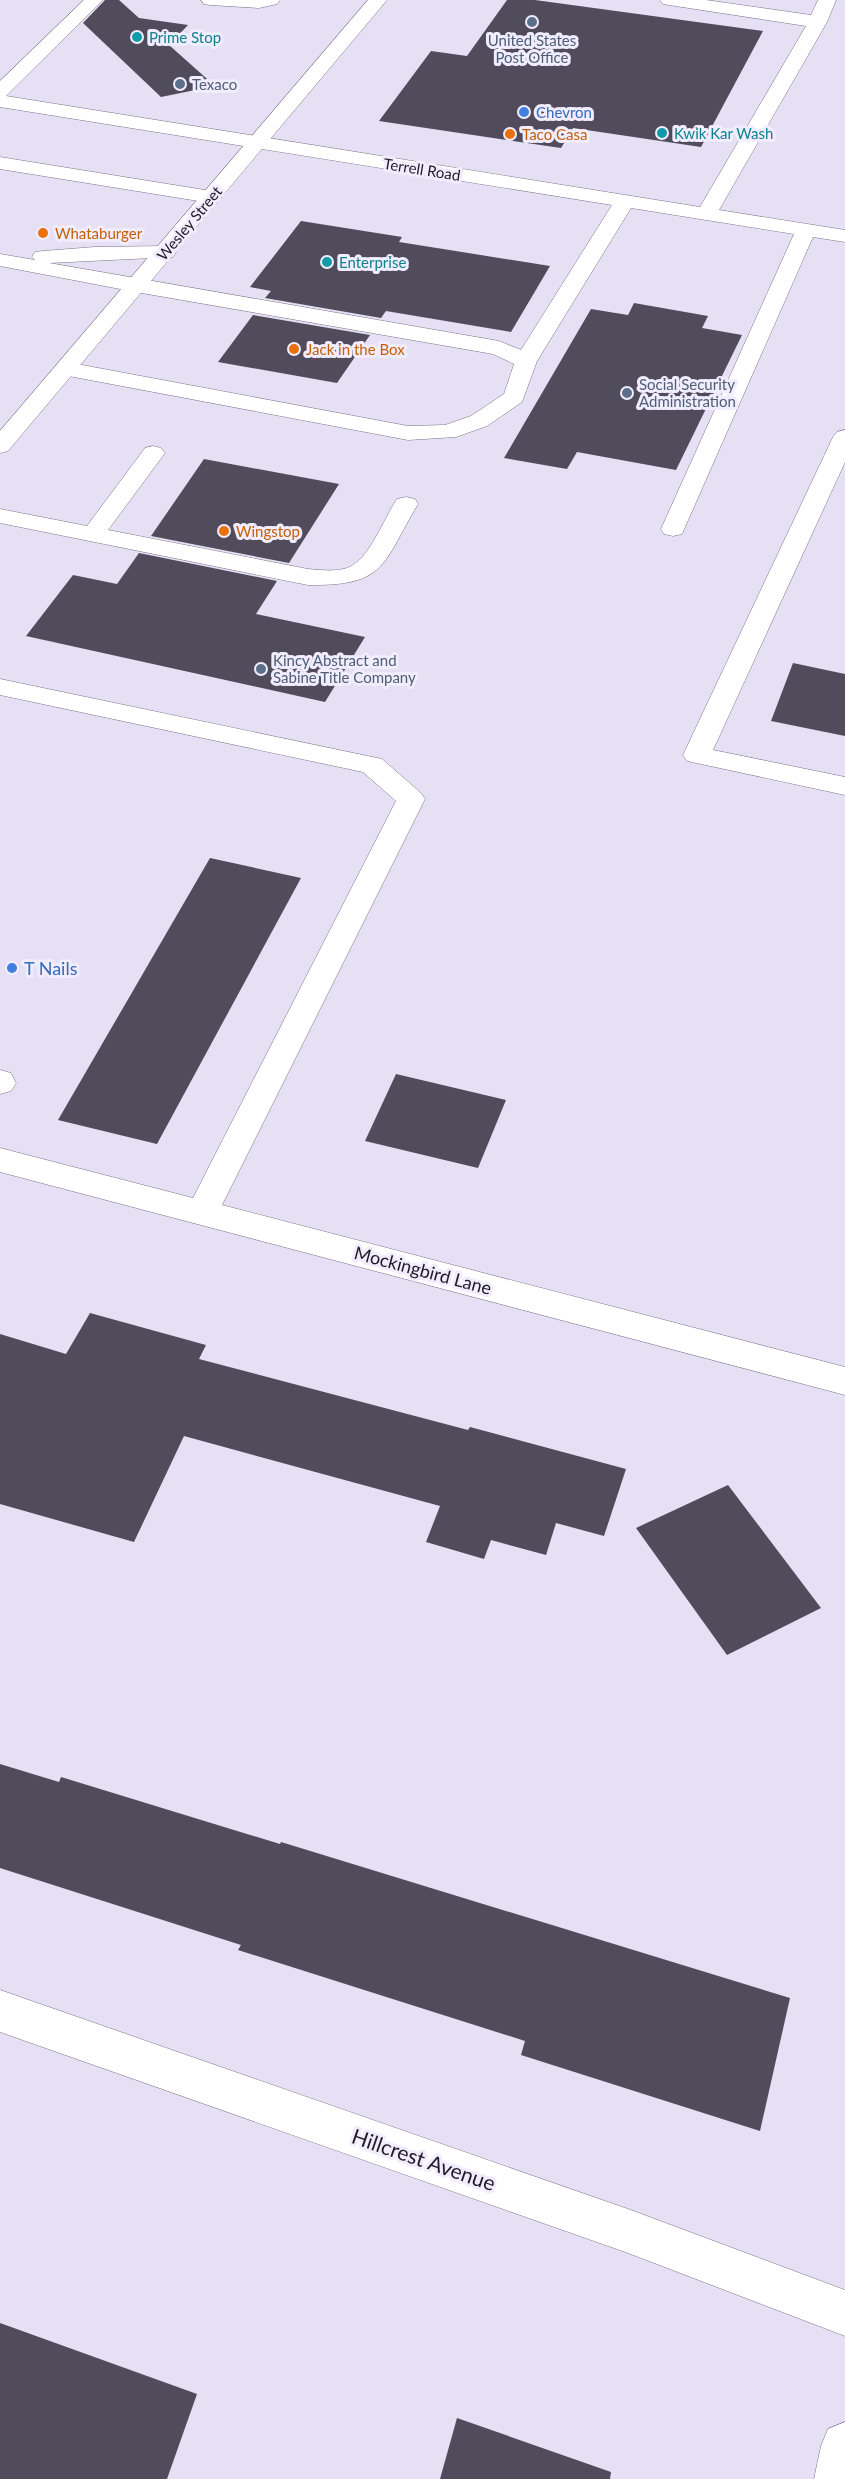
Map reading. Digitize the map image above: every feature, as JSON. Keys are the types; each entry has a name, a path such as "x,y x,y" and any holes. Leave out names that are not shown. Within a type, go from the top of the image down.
{"street":[{"path":"3,103 94,0"},
{"path":"210,0 259,3 271,0"},
{"name":"Wesley Street","path":"4,436 66,369 378,0"},
{"path":"669,0 818,22"},
{"path":"706,214 818,22 827,0"},
{"name":"Terrell Road","path":"3,103 845,236"},
{"path":"0,163 212,197"},
{"path":"66,369 408,433 448,432 479,421 514,397 526,361 625,201"},
{"path":"673,529 806,230"},
{"path":"0,249 37,257 165,252"},
{"path":"10,268 136,286 499,348 526,361"},
{"path":"845,437 838,469 697,755 845,786"},
{"path":"93,534 153,453"},
{"path":"0,516 308,577 341,576 367,567 406,504"},
{"path":"0,687 372,765 411,799 202,1212"},
{"name":"Mockingbird Lane","path":"0,1160 845,1381"},
{"name":"Hillcrest Avenue","path":"0,2011 628,2231 845,2313"},
{"path":"838,2479 845,2445"}],"building":[{"path":"105,0 119,0 139,18 188,25 169,45 215,86 161,97 83,23"},
{"path":"507,0 535,0 763,31 701,147 573,128 561,148 379,121 431,51 467,56"},
{"path":"301,221 402,237 399,242 550,266 511,332 386,311 381,318 265,298 271,291 250,287"},
{"name":"Social Security Administration","path":"634,303 708,316 702,328 742,335 676,470 577,452 567,469 504,458 591,309 628,315"},
{"name":"Jack in the Box","path":"253,315 370,335 337,383 218,362"},
{"path":"204,459 339,484 289,563 151,536"},
{"name":"Kincy Abstract and Sabine Title Company","path":"139,553 277,581 256,614 365,637 325,702 26,636 73,575 117,584"},
{"path":"793,663 845,674 845,736 771,721"},
{"path":"210,858 301,878 157,1144 58,1120"},
{"path":"396,1074 506,1100 478,1168 365,1141"},
{"path":"90,1313 206,1345 199,1359 626,1469 604,1536 556,1523 546,1555 491,1540 484,1559 426,1542 440,1506 184,1436 134,1542 0,1504 0,1334 66,1354"},
{"path":"728,1485 821,1608 727,1655 636,1528"},
{"path":"0,1764 59,1782 61,1777 280,1844 281,1842 790,1998 760,2131 521,2055 525,2041 238,1950 241,1945 0,1868"},
{"path":"0,2323 197,2394 167,2479 0,2479"},
{"path":"457,2418 611,2472 610,2479 440,2479"}],"place":[{"name":"United States Post Office","path":"532,22"},
{"name":"Prime Stop","path":"137,37"},
{"name":"Texaco","path":"180,84"},
{"name":"Chevron","path":"524,112"},
{"name":"Kwik Kar Wash","path":"662,133"},
{"name":"Taco Casa","path":"510,134"},
{"name":"Whataburger","path":"43,233"},
{"name":"Enterprise","path":"327,262"},
{"name":"Jack in the Box","path":"294,349"},
{"name":"Social Security Administration","path":"627,393"},
{"name":"Wingstop","path":"224,531"},
{"name":"Kincy Abstract and Sabine Title Company","path":"261,669"},
{"name":"T Nails","path":"12,968"}]}
